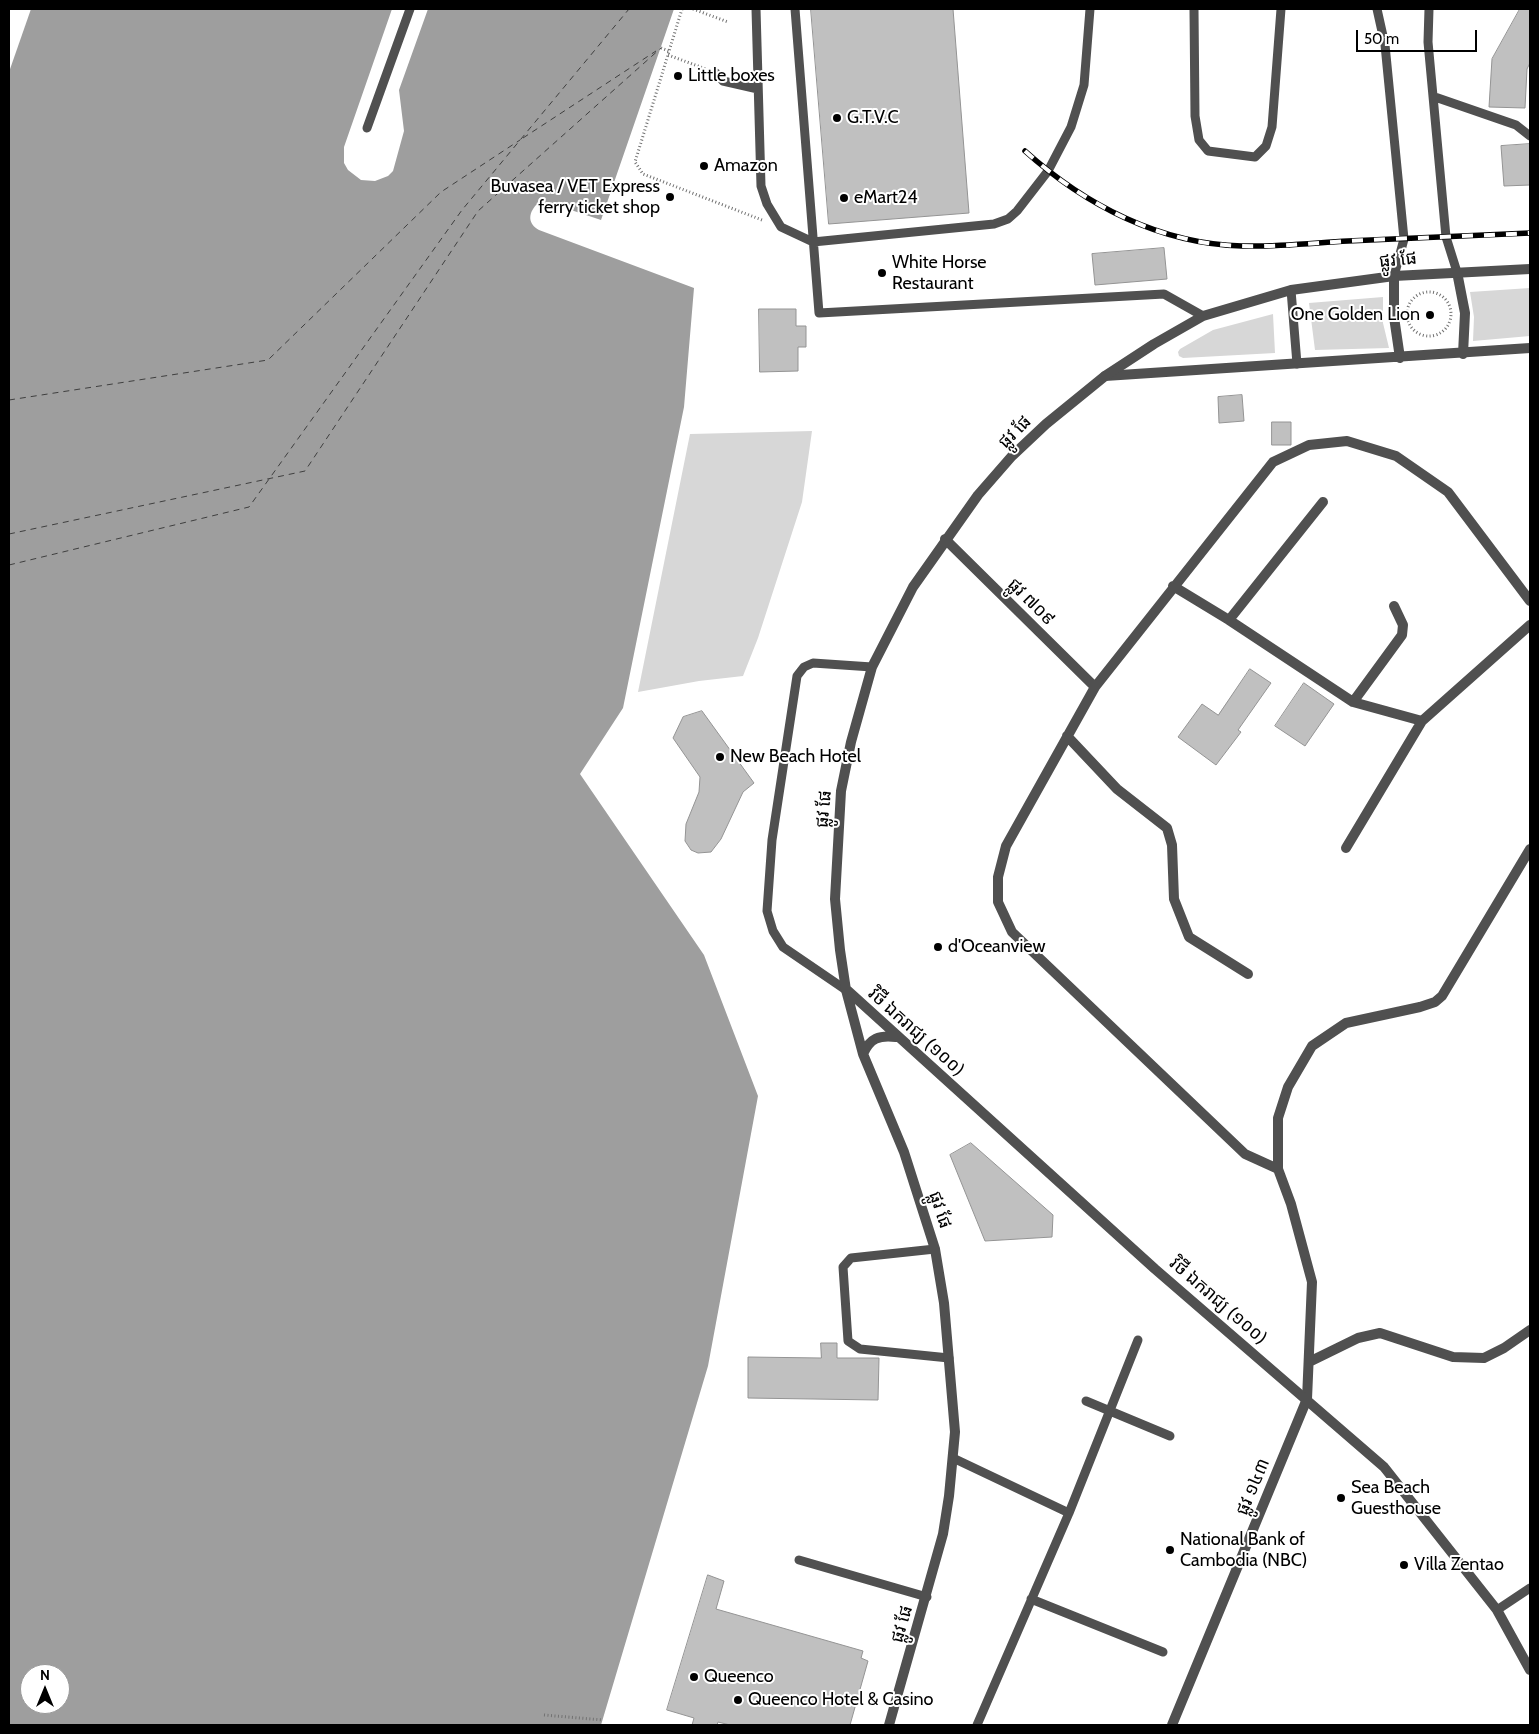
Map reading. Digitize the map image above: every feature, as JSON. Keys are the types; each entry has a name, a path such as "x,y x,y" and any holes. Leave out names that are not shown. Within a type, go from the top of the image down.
{"street":[{"name":"ផ្លូវ ផែ","path":"889,1725 927,1597 943,1534 954,1458 955,1432 944,1303 936,1249 904,1152 862,1054 846,990 834,899 841,791 851,742 872,667 913,587 978,495 1012,456 1046,424 1106,376 1154,344 1203,316 1291,290 1394,276 1530,269"},
{"path":"1457,272 1465,313 1463,354"},
{"path":"1394,276 1394,317 1400,358"},
{"path":"1106,376 1463,354 1530,348"},
{"path":"1530,601 1448,492 1396,456 1347,441 1309,445 1273,462 1095,687 1006,846 998,877 998,902 1012,932 1245,1154 1278,1169 1278,1118 1288,1087 1312,1046 1346,1024 1420,1007 1435,1002 1442,996 1530,849"},
{"path":"1229,620 1323,502"},
{"name":"ផ្លូវ ៧០៩","path":"945,540 1095,687"},
{"path":"1173,586 1229,620 1353,702 1422,721"},
{"path":"1353,702 1402,635 1403,625 1394,606"},
{"path":"1346,848 1422,721 1530,625"},
{"path":"1067,736 1117,788 1166,828 1172,846 1174,899 1189,937 1248,974"},
{"name":"វិថី ឯករាជ្យ (១០០)","path":"846,990 896,1037 1156,1268 1384,1467 1497,1610 1530,1670"},
{"path":"862,1054 867,1043 876,1037 896,1037"},
{"name":"ផ្លូវ ១៤៣","path":"1172,1725 1307,1400 1312,1282 1291,1204 1278,1169"},
{"path":"1309,1362 1358,1338 1380,1333 1453,1357 1484,1358 1504,1348 1530,1330"}],"lane":[{"path":"367,128 410,9"},
{"path":"756,9 761,186 767,204 781,227 813,242 994,224 1008,219 1018,211 1048,172 1071,127 1084,85 1090,9"},
{"path":"795,9 819,313 1164,294 1203,316"},
{"path":"1194,9 1195,116 1199,140 1208,151 1255,157 1266,146 1272,127 1281,9"},
{"path":"1377,9 1385,45 1404,238 1394,276"},
{"path":"1429,9 1428,42 1435,97 1446,237 1457,272"},
{"path":"716,73 723,81 758,89"},
{"path":"1435,97 1516,125 1530,136"},
{"path":"1291,290 1297,364"},
{"path":"846,990 783,947 773,931 767,911 772,840 797,676 804,667 813,663 872,667"},
{"path":"936,1249 851,1258 843,1267 848,1341 860,1349 949,1358"},
{"path":"976,1725 1069,1512 1138,1340"},
{"path":"1086,1401 1170,1436"},
{"path":"954,1458 1069,1512"},
{"path":"799,1560 927,1597"},
{"path":"1497,1610 1530,1588"},
{"path":"1032,1599 1163,1652"}],"path":[{"path":"682,9 636,162 638,168 643,174 781,227"},
{"path":"693,9 728,22"},
{"path":"660,48 716,73"},
{"path":"1434,293 1441,296 1450,309 1448,325 1436,336 1421,335 1408,324 1407,308 1411,300 1419,294 1434,293"},
{"path":"544,1715 603,1720"}],"shaded area":[{"path":"9,9 392,9 344,147 344,163 348,170 361,180 375,181 388,176 393,171 404,131 399,90 428,9 674,9 601,220 547,202 536,205 530,219 535,228 539,230 694,288 684,407 623,708 580,774 704,955 758,1096 708,1366 601,1725 9,1725"},
{"path":"1530,288 1530,336 1473,341 1474,317 1470,292"},
{"path":"1383,297 1383,323 1389,348 1315,350 1309,303"},
{"path":"1273,314 1275,353 1183,358 1179,356 1178,352 1180,349 1213,330"},
{"path":"812,431 802,502 758,638 743,676 699,681 638,692 690,434"}],"pier":[{"path":"9,9 31,9 9,72"}],"building":[{"path":"811,9 953,9 969,213 829,224"},
{"path":"1520,9 1530,9 1530,63 1527,69 1525,108 1489,107 1492,59"},
{"path":"1530,144 1530,185 1504,186 1501,146"},
{"path":"1164,248 1167,279 1095,285 1092,254"},
{"path":"759,309 796,309 796,326 806,326 806,347 798,347 798,371 760,372"},
{"path":"1242,395 1244,421 1219,423 1218,397"},
{"path":"1272,422 1291,422 1291,445 1272,445"},
{"path":"1250,669 1271,683 1238,730 1241,732 1216,765 1178,737 1202,704 1218,715"},
{"path":"1304,683 1334,704 1305,746 1275,726"},
{"path":"702,711 754,783 743,792 721,839 711,852 698,853 691,850 685,841 686,824 699,792 700,777 673,738 683,717"},
{"path":"971,1143 1053,1215 1052,1237 985,1241 950,1155"},
{"path":"821,1343 837,1343 837,1358 879,1358 878,1400 748,1398 748,1357 821,1358"},
{"path":"708,1575 724,1581 716,1609 863,1651 861,1658 868,1661 850,1725 730,1725 718,1722 717,1725 692,1725 694,1718 667,1710"}],"ferry route":[{"path":"9,565 249,507 462,210 629,9"},
{"path":"9,534 305,471 478,211 661,48"},
{"path":"523,138 656,51"},
{"path":"9,400 268,360 441,192 520,140"}],"railway":[{"path":"1025,151 1048,171 1073,188 1125,218 1182,238 1212,244 1269,246 1530,233"}],"place":[{"name":"Little boxes","path":"678,76"},
{"name":"G.T.V.C","path":"837,118"},
{"name":"Amazon","path":"704,166"},
{"name":"Buvasea / VET Express ferry ticket shop","path":"670,197"},
{"name":"eMart24","path":"844,198"},
{"name":"White Horse Restaurant","path":"882,273"},
{"name":"One Golden Lion","path":"1430,315"},
{"name":"New Beach Hotel","path":"720,757"},
{"name":"d'Oceanview","path":"938,947"},
{"name":"Sea Beach Guesthouse","path":"1341,1498"},
{"name":"National Bank of Cambodia (NBC)","path":"1170,1550"},
{"name":"Villa Zentao","path":"1404,1565"},
{"name":"Queenco","path":"694,1677"},
{"name":"Queenco Hotel & Casino","path":"738,1700"}]}
